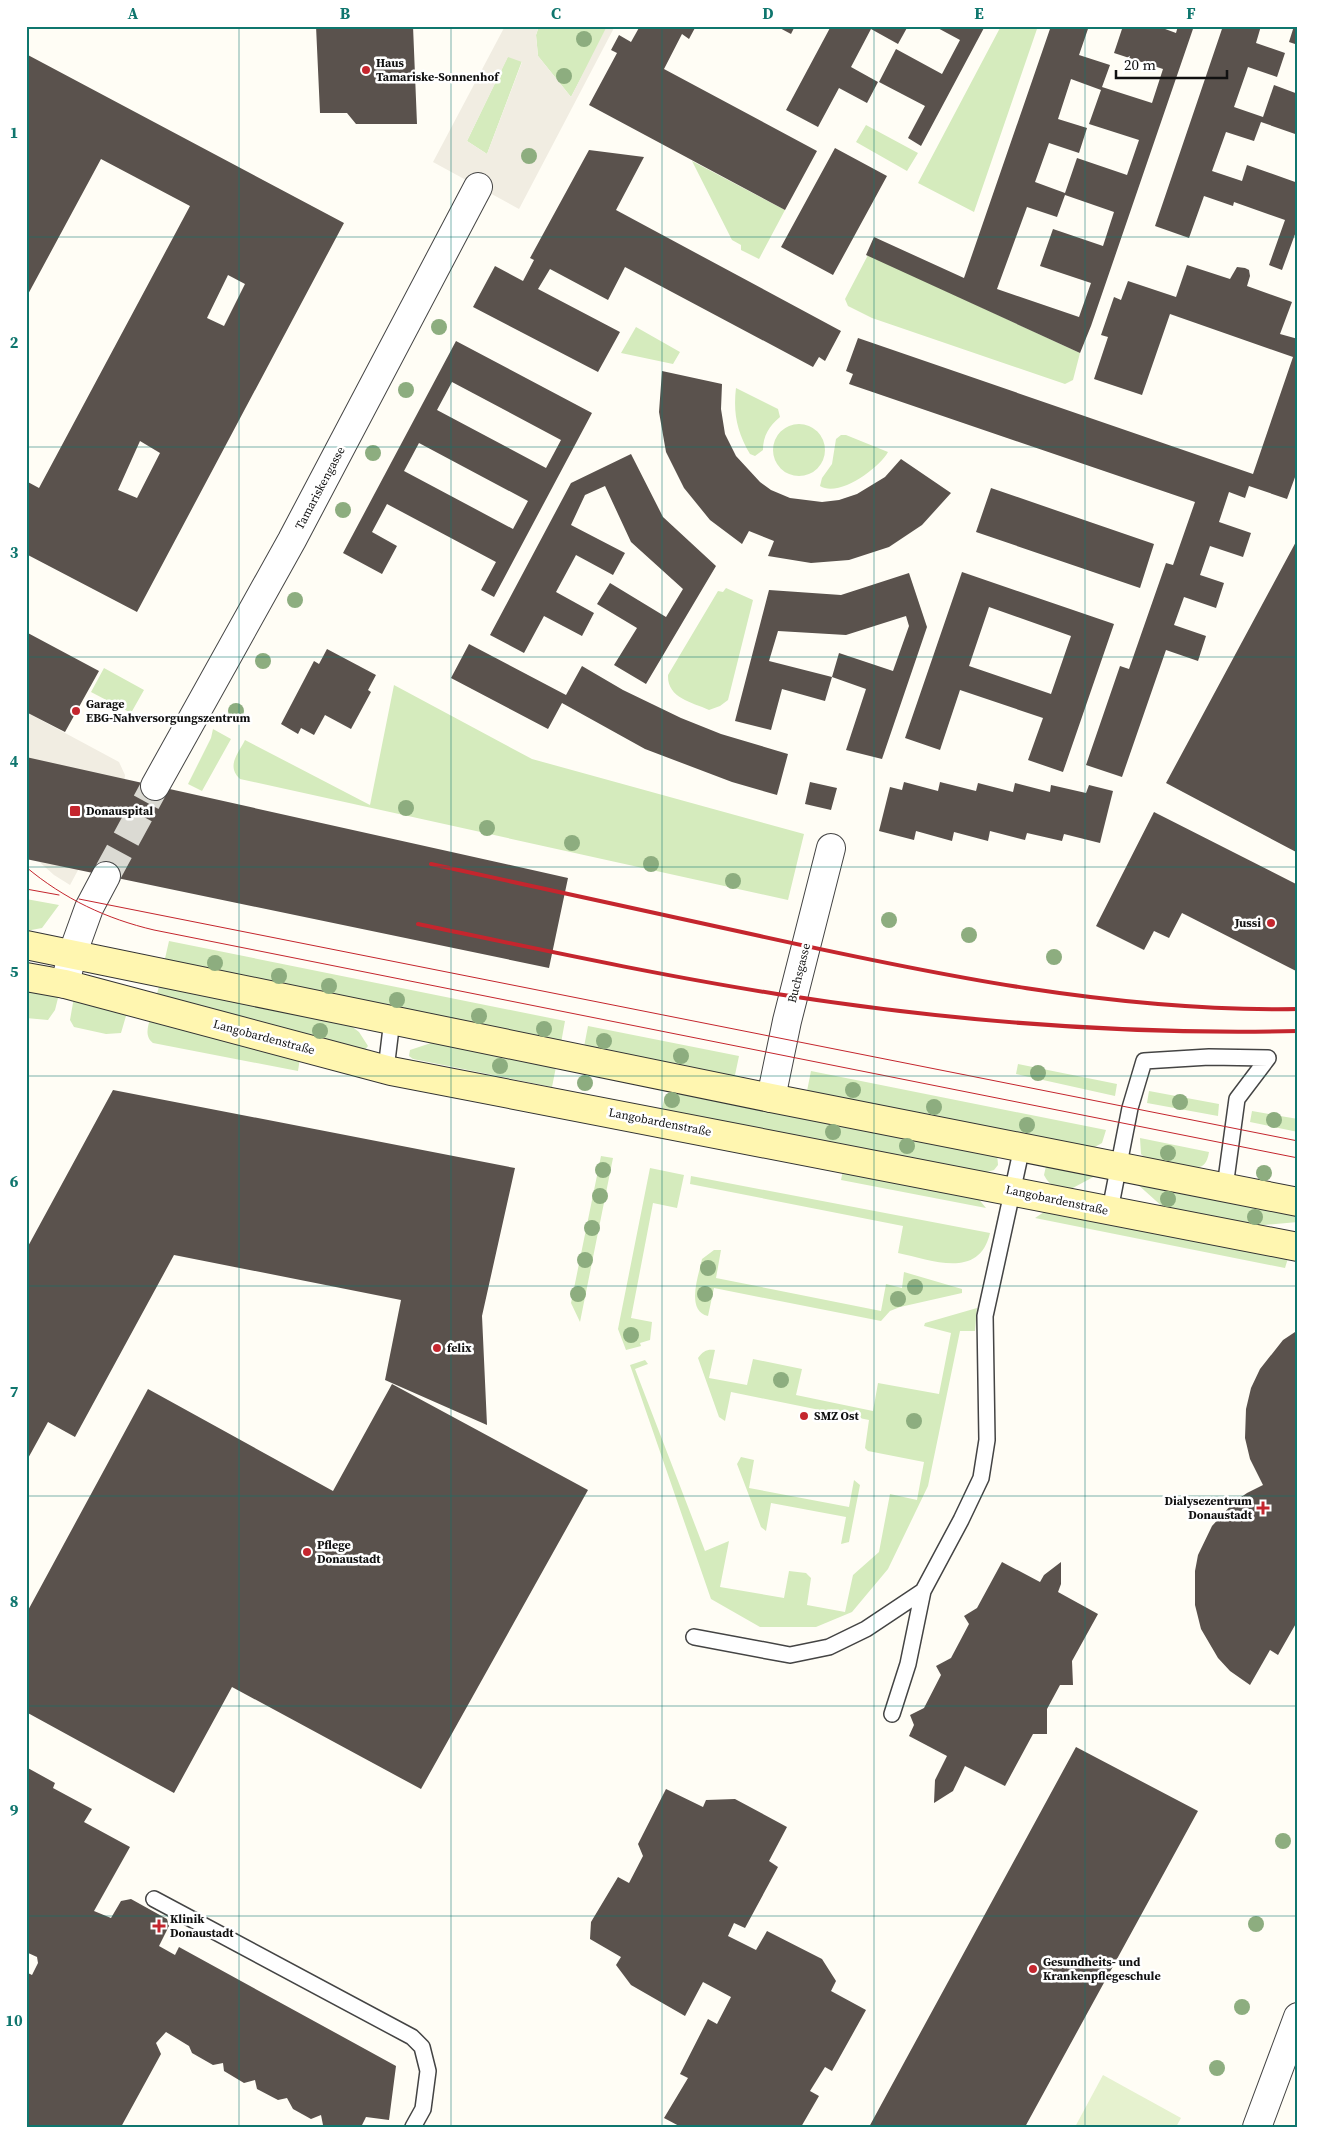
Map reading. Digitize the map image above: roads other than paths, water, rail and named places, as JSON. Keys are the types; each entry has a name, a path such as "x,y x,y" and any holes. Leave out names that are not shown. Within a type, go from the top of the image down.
{"street":[{"name":"Tamariskengasse","path":"155,786 292,540 478,187"},
{"name":"Buchsgasse","path":"771,1098 785,1030 831,848"},
{"path":"64,984 89,908 106,876"},
{"path":"26,945 771,1098 1298,1202"},
{"name":"Langobardenstraße","path":"26,977 64,984 386,1069 1298,1247"},
{"path":"1257,2127 1298,2017"}],"lane":[{"path":"386,1069 392,1020"},
{"path":"1110,1210 1130,1108 1144,1061 1209,1057 1268,1058 1237,1099 1225,1187"},
{"path":"892,1714 908,1664 923,1591 981,1478 987,1440 985,1316 1022,1147"},
{"path":"694,1637 790,1655 829,1647 866,1629 923,1591"},
{"path":"154,1899 412,2037 422,2047 428,2071 423,2109 414,2127"}],"tunnel":[{"path":"106,876 155,786"}],"tram line":[{"path":"26,867 55,889 103,914 154,930 1298,1158"},
{"path":"26,889 59,895"},
{"path":"79,899 1298,1141"}],"railway":[{"path":"431,864 826,950 960,977 1094,998 1230,1008 1298,1009"},
{"path":"418,924 687,979 841,1004 906,1012 971,1019 1102,1028 1233,1032 1298,1031"}],"place":[{"name":"Haus Tamariske-Sonnenhof","path":"366,70"},
{"name":"Garage EBG-Nahversorgungszentrum","path":"76,711"},
{"name":"Donauspital","path":"75,811"},
{"name":"Jussi","path":"1271,923"},
{"name":"felix","path":"437,1348"},
{"name":"SMZ Ost","path":"804,1416"},
{"name":"Dialysezentrum Donaustadt","path":"1263,1508"},
{"name":"Pflege Donaustadt","path":"307,1552"},
{"name":"Klinik Donaustadt","path":"159,1926"},
{"name":"Gesundheits- und Krankenpflegeschule","path":"1033,1969"}]}
